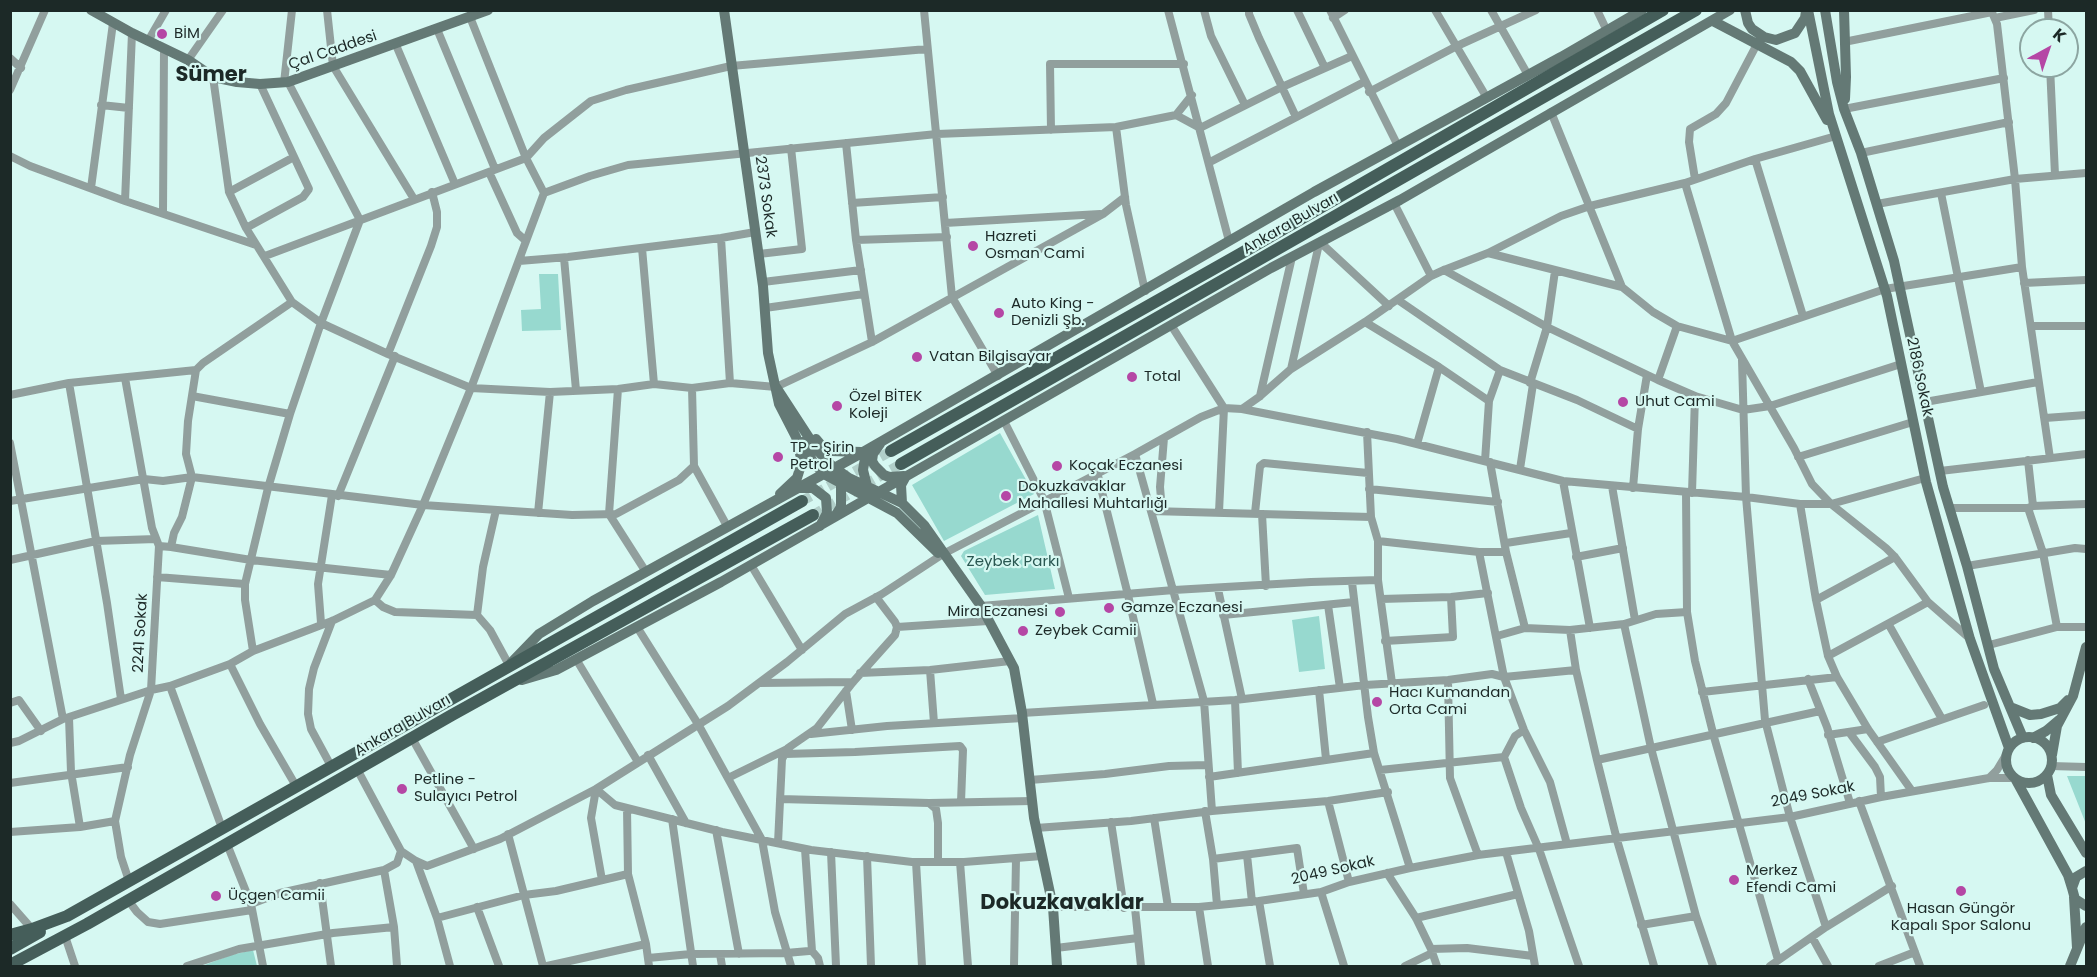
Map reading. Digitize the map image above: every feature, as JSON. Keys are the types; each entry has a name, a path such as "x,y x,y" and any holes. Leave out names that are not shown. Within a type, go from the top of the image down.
{"main road":[{"name":"Çal Caddesi","path":"91,10 188,60 213,77 260,84 286,82 396,45 480,13"},
{"name":"2373 Sokak","path":"724,10 763,282 768,353 779,404 790,424"},
{"path":"903,470 896,478 878,471 872,458 875,449 888,445 998,376 1314,192 1642,10"},
{"name":"Ankara Bulvarı","path":"888,445 1250,248 1663,10"},
{"name":"Ankara Bulvarı","path":"903,470 1696,10"},
{"path":"514,682 556,670 751,565 880,492 903,470 1004,421 1292,257 1394,203 1730,10"},
{"path":"1745,10 1752,29 1764,37 1776,40 1795,33 1805,18 1807,10"},
{"name":"2186 Sokak","path":"1807,10 1829,114 1885,289 1925,478 1970,639 2007,752"},
{"name":"2186 Sokak","path":"1825,10 1835,73 1844,109 1861,153 1900,286 1949,508 1994,669 2010,707 2028,738"},
{"path":"1844,10 1846,77 1844,109"},
{"path":"1713,21 1780,55 1800,71 1836,136"},
{"path":"776,387 804,426 826,448 843,453 888,445"},
{"path":"790,407 817,450 839,476 870,498 897,513 932,549 944,554"},
{"path":"790,424 813,462 824,474 839,476 868,450"},
{"path":"771,503 797,478 800,471 802,462 800,448 790,424"},
{"path":"868,450 863,462 863,470 870,498"},
{"path":"902,503 903,470"},
{"path":"509,665 538,634 824,474 839,476 867,486 902,503 924,525 981,606 1010,661 1020,691 1036,828 1053,907 1057,966"},
{"path":"833,519 841,507 843,495 839,476"},
{"path":"799,488 813,488 826,498 827,513 820,526"},
{"name":"Ankara Bulvarı","path":"10,949 802,501"},
{"name":"Ankara Bulvarı","path":"11,965 813,515"},
{"path":"2015,779 2026,784 2033,783 2050,765 2061,718 2073,696 2086,647"},
{"path":"2010,707 2030,715 2041,714 2060,708 2073,696"},
{"path":"2061,718 2046,731 2014,742 2007,752 2008,771 2015,779 2068,876 2079,903 2086,906"},
{"path":"2028,738 2043,742 2050,765 2051,795 2086,853"},
{"path":"2077,948 2073,892 2076,877 2086,871"},
{"name":"Ankara Bulvarı","path":"10,935 67,916"},
{"path":"2070,966 2086,927"},
{"path":"2077,948 2086,940"}],"street":[{"path":"10,90 45,10"},
{"path":"148,41 166,10"},
{"path":"188,60 223,10"},
{"path":"253,651 245,600 246,584 268,488 321,322 360,220 286,82 292,10"},
{"path":"327,10 333,66 414,199"},
{"path":"924,10 952,297 998,376"},
{"path":"1168,10 1229,241"},
{"path":"1204,10 1211,36 1245,105"},
{"path":"1249,10 1296,117"},
{"path":"1297,10 1325,68"},
{"path":"1345,10 1331,14 1398,146"},
{"path":"1435,10 1487,98"},
{"path":"1491,10 1528,75"},
{"path":"1369,92 1457,46 1536,10"},
{"path":"1597,10 1607,31"},
{"path":"1844,42 1992,13 2034,10"},
{"path":"129,881 115,821 128,766 152,690 170,686 230,663 321,623 332,621 375,600 391,575 423,506 471,388 544,193 526,158 480,13"},
{"path":"1992,13 1997,24 2015,179 2022,267 2050,458"},
{"path":"91,188 108,17"},
{"path":"437,29 517,233 526,241"},
{"path":"125,201 132,33"},
{"path":"1695,178 1689,142 1690,129 1716,114 1726,103 1757,44"},
{"path":"396,45 455,184"},
{"path":"163,213 164,49"},
{"path":"265,256 526,158 544,138 591,101 626,90 731,66 927,50"},
{"path":"1200,128 1282,87 1352,56"},
{"path":"10,58 21,68"},
{"path":"1051,130 1050,64 1184,64"},
{"path":"213,77 229,192 246,228 292,302 321,322 471,388 550,392 618,389 654,384 692,387 730,383 776,387 872,342 1103,214 1125,197"},
{"path":"1844,109 2004,78"},
{"path":"2051,78 2055,175"},
{"path":"1210,162 1364,82"},
{"path":"246,228 303,197 309,189 260,84"},
{"path":"1176,115 1192,94"},
{"path":"101,105 129,108"},
{"path":"1551,112 1622,287"},
{"path":"544,193 628,165 744,152 937,134 1116,127 1176,115 1200,128"},
{"path":"1861,153 2009,122"},
{"path":"1116,127 1125,197 1145,291"},
{"path":"1242,409 1291,369 1431,276 1488,253 1561,216 1590,206 1685,183 1755,159 1836,136"},
{"path":"846,143 856,240 872,342"},
{"path":"759,254 802,249 790,148"},
{"path":"10,156 30,166 125,201 256,245"},
{"path":"229,192 294,157"},
{"path":"1755,159 1803,316"},
{"path":"1877,204 2015,179 2086,173"},
{"path":"1685,183 1732,342 1812,484 1831,504 1895,557 1928,602 1970,639"},
{"path":"321,623 318,584 335,495 392,355 431,246 437,212 432,192"},
{"path":"1941,193 1981,392"},
{"path":"852,203 943,197"},
{"path":"1394,203 1431,276"},
{"path":"945,223 1103,214"},
{"path":"519,261 564,258 755,232"},
{"path":"856,240 947,237"},
{"path":"721,238 730,383"},
{"path":"1291,369 1320,243 1389,306"},
{"path":"642,248 654,384"},
{"path":"1488,253 1622,287 1653,312 1677,326 1732,342 1885,289 2022,267"},
{"path":"1259,397 1292,257"},
{"path":"564,258 576,390"},
{"path":"763,282 861,270"},
{"path":"1444,270 1547,327 1647,375 1695,396 1743,411 1770,406 1901,364"},
{"path":"1520,469 1532,384 1547,327 1556,271"},
{"path":"2024,283 2086,280"},
{"path":"765,308 864,294"},
{"path":"1398,300 1500,370 1577,400 1638,429"},
{"path":"171,547 174,533 182,517 192,477 186,454 196,370 292,302"},
{"path":"1365,322 1439,367 1489,401"},
{"path":"1171,325 1224,408 1219,512"},
{"path":"1658,380 1677,326"},
{"path":"2031,326 2086,326"},
{"path":"1742,360 1746,497 1766,723 1790,817 1826,927"},
{"path":"1417,444 1439,367"},
{"path":"10,395 69,383 196,370"},
{"path":"1500,370 1489,401 1488,461 1498,502 1506,552 1525,628"},
{"path":"1633,488 1638,429 1647,375"},
{"name":"2241 Sokak","path":"10,743 66,719 152,690 157,543 152,528 125,378"},
{"path":"1925,402 2038,382"},
{"path":"69,383 121,699"},
{"path":"692,387 694,466 728,526"},
{"path":"618,389 609,514 646,572"},
{"path":"538,513 550,392"},
{"path":"192,396 290,414"},
{"path":"1695,396 1689,493 1687,612 1702,692 1778,960"},
{"path":"357,769 401,851 427,866 474,849 596,789 759,683 845,614 944,554 1201,417 1224,408 1242,409 1367,432 1563,481 1612,486 1746,497 1800,504 1831,504 1925,478"},
{"path":"2045,418 2086,415"},
{"path":"1004,421 1044,500 1068,598"},
{"path":"1798,456 1913,422"},
{"path":"1367,432 1371,517 1378,541 1378,580 1392,683"},
{"path":"1162,510 1160,487 1164,438"},
{"path":"10,443 66,719 80,827"},
{"path":"1135,454 1204,701 1209,811 1217,905"},
{"path":"1940,471 2086,454"},
{"path":"2028,460 2030,507 2043,553 2057,627"},
{"path":"1266,586 1259,514 1260,466 1264,463 1368,473"},
{"path":"10,501 144,479 163,481 192,477 423,506 572,515 616,514 679,480 694,466"},
{"path":"1096,472 1153,704"},
{"path":"1563,481 1590,628"},
{"path":"1612,486 1635,620"},
{"path":"1369,489 1498,502"},
{"path":"1800,504 1828,656 1837,677 1868,729 1912,791"},
{"path":"1949,508 2086,504"},
{"path":"477,615 483,567 496,510"},
{"path":"1151,511 1371,517"},
{"path":"1506,543 1571,533"},
{"path":"10,560 96,541 157,543 251,560 391,575"},
{"path":"1378,541 1479,552 1506,552"},
{"path":"1576,557 1623,548"},
{"path":"1967,566 2075,548 2086,549"},
{"path":"1479,552 1504,677 1524,730 1550,782 1567,844"},
{"path":"1816,600 1895,557"},
{"path":"751,565 802,650"},
{"path":"157,577 246,584"},
{"path":"981,606 1174,590 1378,580"},
{"path":"1352,582 1374,753 1410,868"},
{"path":"1218,589 1238,699 1238,772"},
{"path":"1381,599 1451,597 1488,593"},
{"path":"728,778 787,751 818,728 860,673 895,635 897,627 895,622 876,597"},
{"path":"1385,641 1453,637 1451,597"},
{"path":"375,600 383,607 395,612 477,615 490,630 509,665"},
{"path":"1223,615 1354,602"},
{"path":"1828,656 1928,602"},
{"path":"1328,605 1340,688"},
{"path":"1497,636 1525,628 1570,630 1624,624 1656,614 1687,612"},
{"path":"332,621 314,668 309,689 308,714 311,729 332,766"},
{"path":"897,627 988,621"},
{"path":"1624,624 1651,748 1696,916 1713,966"},
{"path":"1889,625 1942,719"},
{"path":"637,627 698,724 762,840 768,881 791,966"},
{"path":"1989,645 2057,627 2086,627"},
{"path":"1570,630 1576,670 1597,760 1617,840 1654,966"},
{"path":"576,659 638,762"},
{"path":"860,673 930,670 1010,661"},
{"path":"230,663 260,724 296,786"},
{"path":"930,670 934,723"},
{"path":"806,735 1153,704 1238,699 1492,674 1504,677 1576,670"},
{"path":"1702,692 1837,677"},
{"path":"1808,679 1850,803"},
{"path":"1448,680 1450,778 1478,855"},
{"path":"759,683 853,682"},
{"path":"170,686 222,828"},
{"path":"1319,690 1326,759"},
{"path":"846,691 852,730"},
{"path":"10,702 19,700 41,731"},
{"path":"1877,742 1984,705"},
{"path":"1597,760 1820,711"},
{"path":"1828,735 1868,729"},
{"path":"1524,730 1515,736 1504,757 1521,808 1539,849 1579,966"},
{"path":"1850,732 1880,777 1881,796"},
{"path":"412,738 474,849"},
{"path":"787,751 855,752 960,746 963,750 961,802"},
{"path":"778,843 782,759 787,751"},
{"path":"1989,778 1997,770 2007,752"},
{"path":"1209,777 1374,753"},
{"path":"648,755 686,823"},
{"path":"1380,770 1504,757"},
{"path":"1030,780 1169,766 1208,765"},
{"path":"2050,765 2086,767"},
{"path":"10,783 128,766"},
{"name":"2049 Sokak","path":"1053,907 1199,907 1256,902 1321,892 1348,882 1478,855 1617,840 1790,817 1881,796 1989,778 2015,779"},
{"path":"596,789 615,805 805,849 916,862 960,862 1042,856"},
{"path":"596,789 591,818 602,880"},
{"path":"1036,828 1328,801 1388,792"},
{"path":"780,799 929,803 1032,801"},
{"path":"1328,801 1348,882"},
{"path":"1859,801 1920,966"},
{"path":"929,803 936,810 937,816 938,862"},
{"path":"627,808 628,874 649,962 691,954 812,951"},
{"path":"1154,818 1168,907"},
{"path":"672,819 693,966"},
{"path":"10,832 80,827 115,821"},
{"path":"1111,822 1124,908"},
{"path":"716,830 739,954"},
{"path":"508,834 545,966 646,944"},
{"path":"227,844 252,907 263,966"},
{"path":"1213,859 1297,848 1304,894"},
{"path":"805,849 812,951 818,958 820,966"},
{"path":"129,900 148,922 160,924 252,907 280,892 384,870 397,863 401,851"},
{"path":"831,852 836,966"},
{"path":"1506,852 1529,931 1535,966"},
{"path":"1247,855 1270,966"},
{"path":"867,856 871,966"},
{"path":"1014,966 1016,859"},
{"path":"416,861 437,918 450,966"},
{"path":"916,862 922,966"},
{"path":"960,862 968,966"},
{"path":"384,870 394,927 397,966"},
{"path":"1387,873 1416,918 1437,966"},
{"path":"437,918 524,895 556,891 628,874"},
{"path":"320,883 331,966"},
{"path":"1770,966 1826,927 1892,886"},
{"path":"1321,892 1344,966"},
{"path":"1416,918 1518,894"},
{"path":"10,904 32,929"},
{"path":"477,907 500,966"},
{"path":"1199,907 1208,966"},
{"path":"1135,908 1141,966"},
{"path":"1641,925 1696,916"},
{"path":"187,966 239,949 328,934 394,927"},
{"path":"65,936 75,966"},
{"path":"1812,937 1828,966"},
{"path":"1056,948 1138,938"},
{"path":"1405,966 1432,951 1467,948 1533,956"},
{"path":"1879,966 1915,952"},
{"path":"720,954 722,966"}],"green space":[{"path":"539,274 558,274 561,330 522,331 521,310 541,309"},
{"path":"1000,433 1034,494 944,541 912,485"},
{"name":"Zeybek Parkı","path":"1038,515 1055,589 985,595 961,556 964,551"},
{"path":"1319,616 1325,669 1299,672 1292,620"},
{"path":"2067,776 2086,776 2086,824"},
{"path":"253,950 257,966 202,966 231,955"}],"tunnel":[{"path":"802,501 891,451"},
{"path":"813,515 901,464"}],"place":[{"name":"BİM","path":"162,34"},
{"name":"Hazreti Osman Cami","path":"973,246"},
{"name":"Auto King - Denizli Şb.","path":"999,313"},
{"name":"Vatan Bilgisayar","path":"917,357"},
{"name":"Total","path":"1132,377"},
{"name":"Uhut Cami","path":"1623,402"},
{"name":"Özel BİTEK Koleji","path":"837,406"},
{"name":"TP - Şirin Petrol","path":"778,457"},
{"name":"Koçak Eczanesi","path":"1057,466"},
{"name":"Dokuzkavaklar Mahallesi Muhtarlığı","path":"1006,496"},
{"name":"Gamze Eczanesi","path":"1109,608"},
{"name":"Mira Eczanesi","path":"1060,612"},
{"name":"Zeybek Camii","path":"1023,631"},
{"name":"Hacı Kumandan Orta Cami","path":"1377,702"},
{"name":"Petline - Sulayıcı Petrol","path":"402,789"},
{"name":"Merkez Efendi Cami","path":"1734,880"},
{"name":"Hasan Güngör Kapalı Spor Salonu","path":"1961,891"},
{"name":"Üçgen Camii","path":"216,896"}],"district":[{"name":"Sümer","path":"211,76"},
{"name":"Dokuzkavaklar","path":"1062,904"}]}
